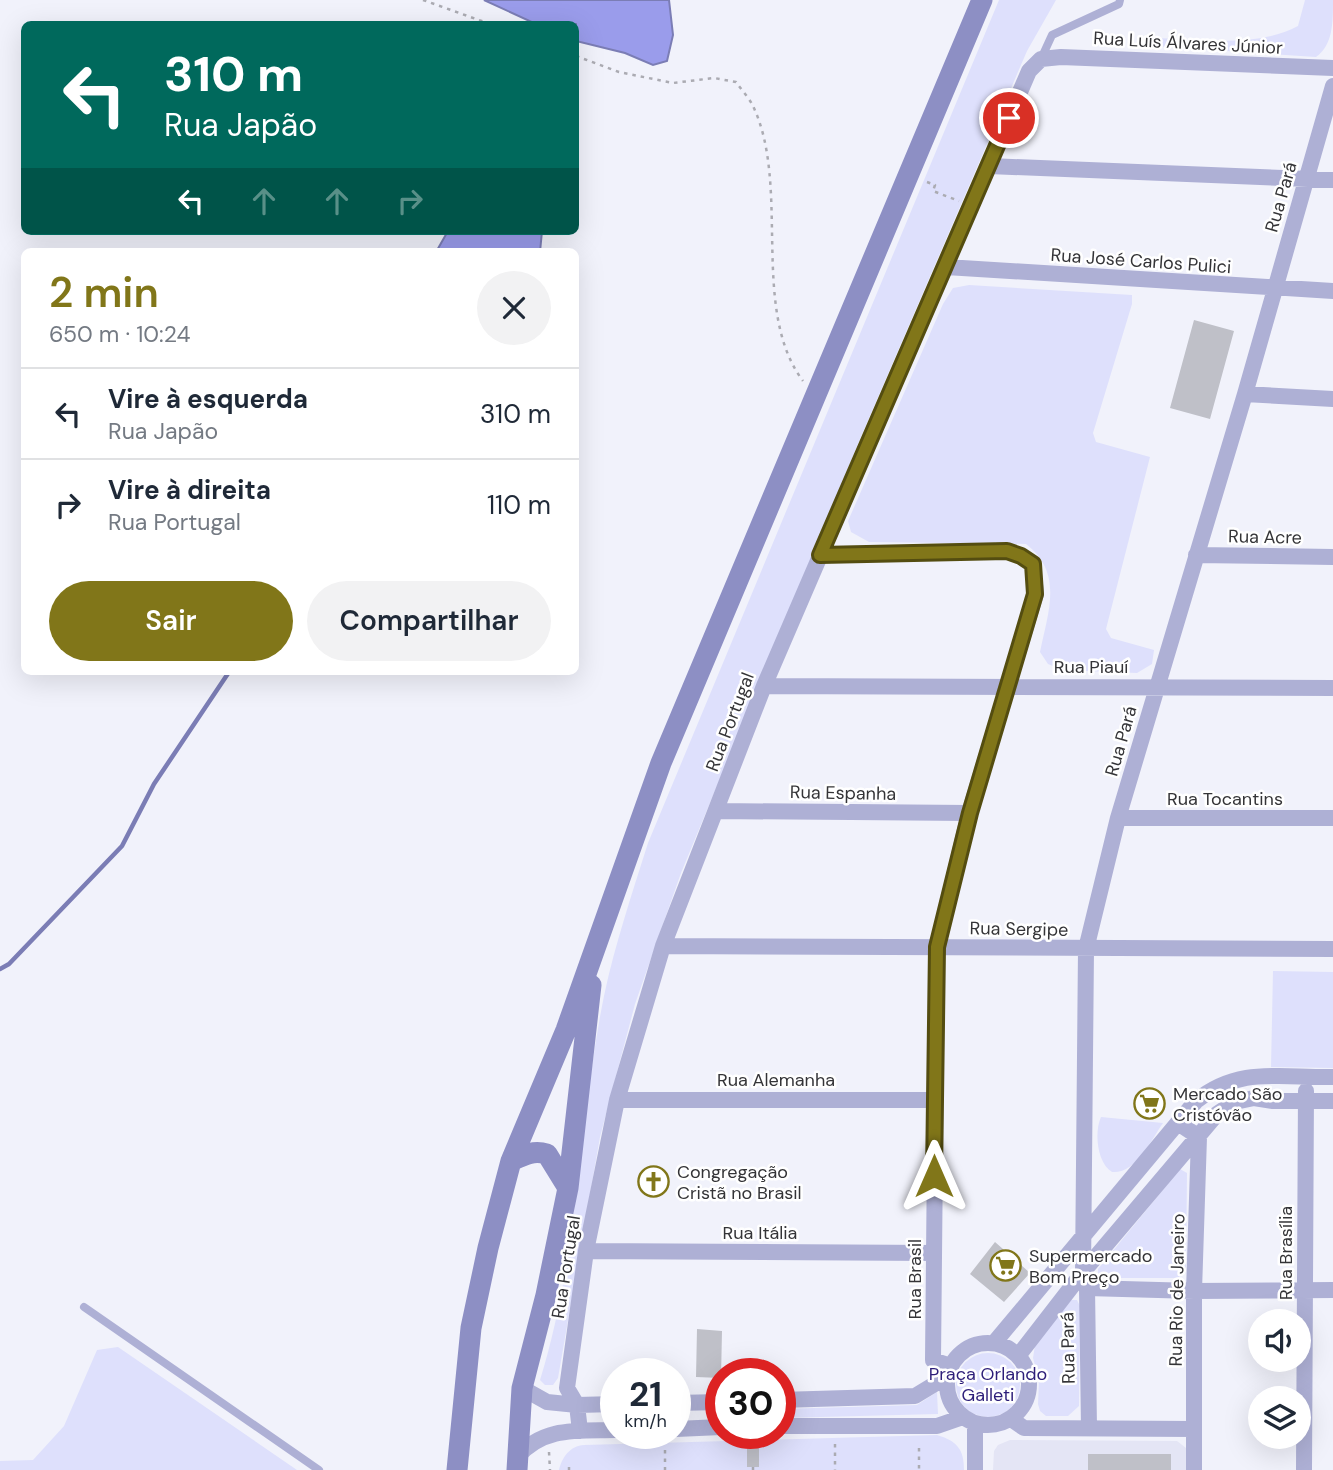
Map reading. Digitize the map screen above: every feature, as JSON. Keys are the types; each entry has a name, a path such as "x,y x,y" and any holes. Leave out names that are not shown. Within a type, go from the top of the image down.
{"main road":[{"path":"457,1470 471,1328 488,1248 511,1161 595,951 661,763 982,0"},
{"path":"517,1464 522,1388 546,1295 568,1188 595,951"},
{"path":"511,1161 526,1154 547,1154 568,1188"}],"street":[{"name":"Rua Luís Álvares Júnior","path":"1041,59 1061,57 1333,68"},
{"name":"Rua Portugal","path":"580,1431 578,1405 567,1388 586,1251 617,1100 663,946 764,686 1029,71 1041,59"},
{"name":"Rua Pará","path":"1088,1428 1087,1288 1083,1272 1086,949 1118,818 1245,394 1333,86"},
{"path":"989,166 1333,180"},
{"name":"Rua José Carlos Pulici","path":"946,267 1333,291"},
{"path":"1245,394 1333,399"},
{"name":"Rua Brasil","path":"820,555 1007,551 1033,564 1035,594 970,813 937,947 933,1360 949,1371"},
{"name":"Rua Acre","path":"1196,555 1333,557"},
{"name":"Rua Piauí","path":"764,686 1333,688"},
{"name":"Rua Espanha","path":"716,811 970,813"},
{"name":"Rua Tocantins","path":"1118,818 1333,818"},
{"name":"Rua Sergipe","path":"663,946 1333,949"},
{"path":"994,1343 1196,1101 1226,1081 1275,1076 1333,1077"},
{"path":"1273,1101 1275,1076"},
{"name":"Rua Brasília","path":"1304,1470 1307,1077"},
{"path":"1018,1356 1083,1272 1217,1114 1235,1102 1254,1098 1273,1101 1333,1101"},
{"name":"Rua Alemanha","path":"617,1100 935,1100"},
{"path":"1178,1123 1199,1138"},
{"name":"Rua Rio de Janeiro","path":"1194,1470 1194,1291 1199,1138"},
{"name":"Rua Itália","path":"586,1251 934,1252"},
{"path":"1087,1288 1194,1291 1333,1290"},
{"path":"796,1400 915,1396 949,1371 964,1350 984,1343 994,1343 1018,1356 1025,1366 1029,1389 1026,1400 1011,1419 987,1426 969,1420 949,1399 949,1371"},
{"path":"522,1388 547,1402 600,1404"},
{"path":"1011,1419 1024,1428 1194,1429"},
{"path":"796,1426 937,1426 969,1420"},
{"path":"969,1420 975,1470"},
{"path":"517,1464 529,1443 548,1434 600,1430"}],"lane":[{"path":"1041,59 1052,35 1119,4 1120,0"},
{"path":"84,1307 319,1470"}],"path":[{"path":"423,0 482,21"},
{"path":"579,57 619,72 673,83 714,78 736,82 752,104 768,157 775,292 785,350 794,369 815,398"},
{"path":"927,182 935,185 933,191 962,202"},
{"path":"835,1444 835,1470"},
{"path":"919,1448 919,1470"},
{"path":"665,1450 665,1470"}],"shaded area":[{"path":"1010,1440 1177,1441 1186,1448 1186,1470 993,1470 994,1451 998,1445"}],"green space":[{"path":"999,0 1056,0 1027,51 860,439 681,873 635,1004 600,1137 558,1378 553,1385 545,1385 540,1380 553,1333 571,1237 595,1044 604,996 648,843"},
{"path":"1305,0 1333,0 1329,40 1316,57 1152,46 1153,38 1227,41 1282,33 1298,26"},
{"path":"969,285 1132,295 1132,304 1093,433 1096,442 1150,457 1106,629 1111,638 1154,650 1152,664 1137,673 1063,670 1048,664 1040,652 1049,608 1049,580 1038,555 1026,544 869,542 851,532 848,521 943,304 953,288"},
{"path":"1273,971 1333,972 1333,1068 1271,1067"},
{"path":"1101,1117 1163,1123 1136,1162 1121,1171 1112,1172 1103,1162 1098,1147"},
{"path":"1180,1169 1187,1173 1186,1273 1177,1278 1105,1278 1098,1275 1098,1269"},
{"path":"1071,1300 1077,1300 1080,1306 1079,1406 1068,1416 1046,1416 1040,1411 1038,1404 1039,1380 1033,1358 1035,1345"},
{"path":"118,1347 297,1470 0,1470 0,1461 33,1460 64,1426 97,1350"},
{"name":"Praça Orlando Galleti","path":"982,1353 994,1353 1011,1362 1018,1373 1018,1397 1011,1408 994,1417 982,1417 970,1412 961,1403 956,1391 956,1379 961,1367 970,1358"},
{"path":"937,1392 938,1414 796,1418 796,1409 917,1405"},
{"path":"937,1435 950,1440 958,1447 963,1457 964,1470 559,1470 567,1453 584,1445 600,1445 600,1449 691,1449 691,1442 705,1442 705,1449 796,1449 796,1439"}],"water":[{"path":"484,0 669,0 673,35 667,61 653,65 625,53 579,42 579,21 530,21"},
{"path":"446,235 542,235 540,248 438,248"}],"building":[{"path":"1194,320 1234,331 1210,419 1170,408"},
{"path":"995,1242 1030,1273 1004,1302 970,1274"},
{"path":"697,1329 722,1331 721,1358 705,1358 705,1377 696,1377"},
{"path":"747,1449 759,1449 759,1467 747,1467"},
{"path":"1088,1454 1171,1454 1171,1470 1088,1470"}],"waterway":[{"path":"0,969 9,964 122,846 154,784 227,675"}],"place":[{"name":"Mercado São Cristóvão","path":"1150,1104"},
{"name":"Congregação Cristã no Brasil","path":"654,1182"},
{"name":"Supermercado Bom Preço","path":"1006,1266"}],"route":[{"path":"934,1176 937,947 970,813 1035,594 1033,564 1007,551 820,555 1009,118"}]}
